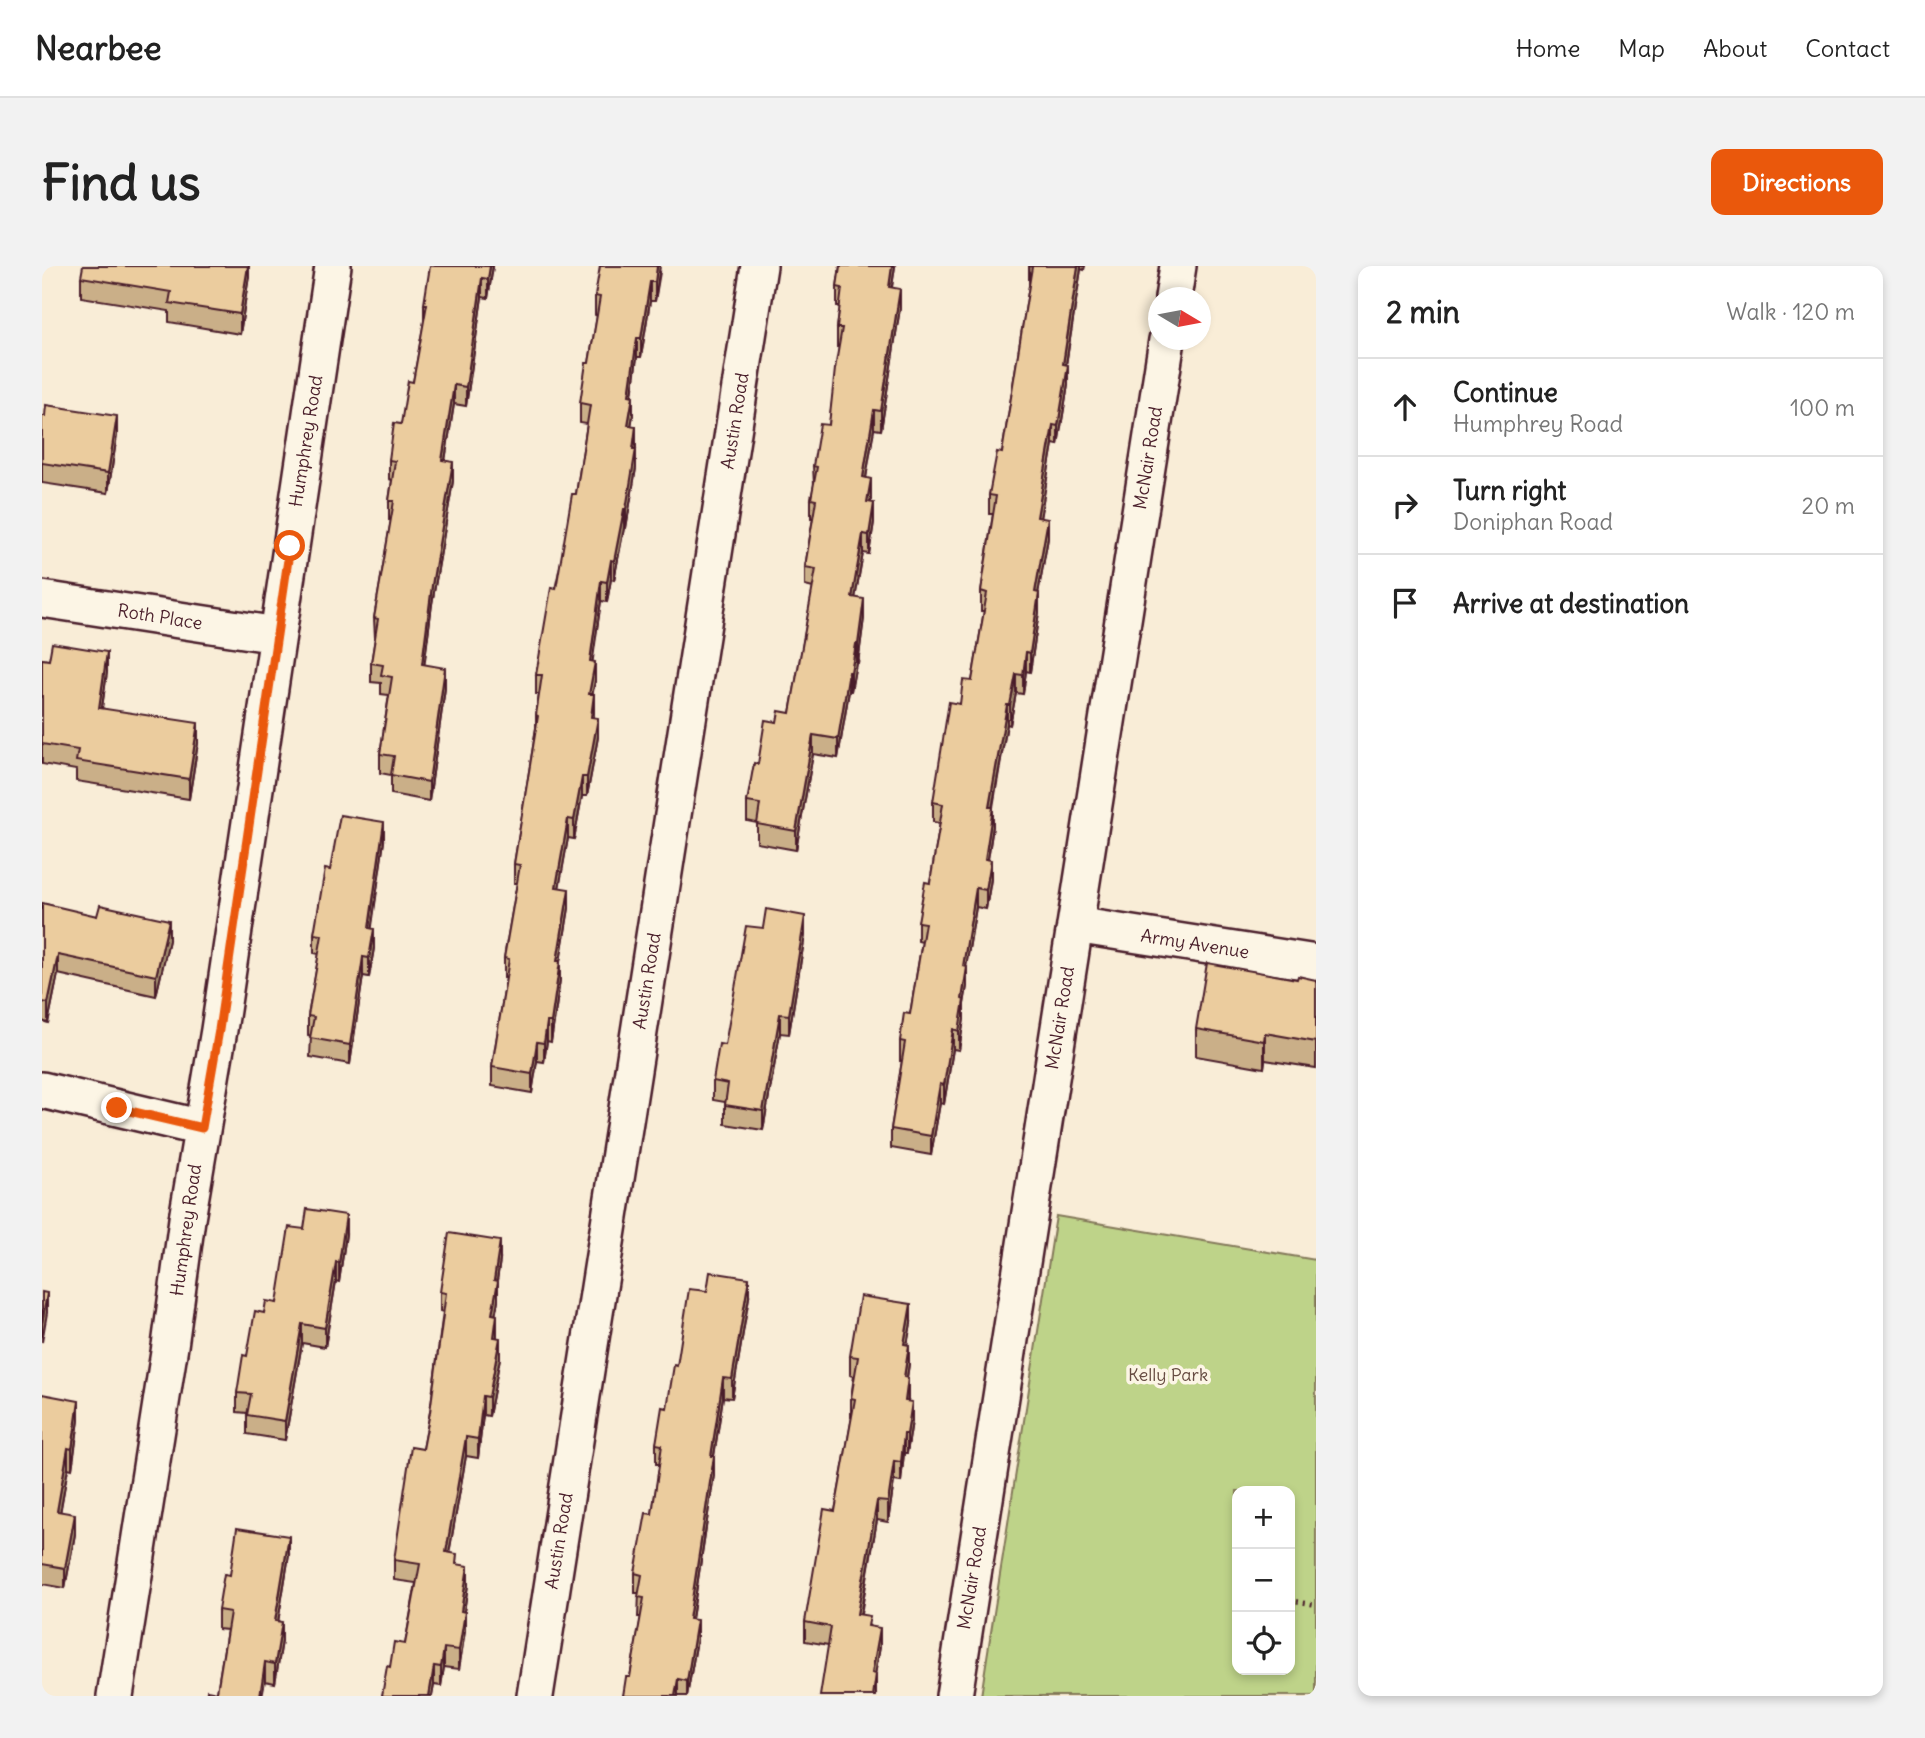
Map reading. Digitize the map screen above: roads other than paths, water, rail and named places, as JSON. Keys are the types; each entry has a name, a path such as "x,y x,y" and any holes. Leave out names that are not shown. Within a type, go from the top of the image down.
{"street":[{"name":"Humphrey Road","path":"115,1696 219,1030 333,266"},
{"name":"Austin Road","path":"536,1696 759,266"},
{"path":"1175,287 1178,266"},
{"name":"McNair Road","path":"954,1696 1165,350"},
{"name":"Roth Place","path":"42,599 277,635"},
{"name":"Army Avenue","path":"1075,925 1316,963"},
{"path":"42,1090 202,1128"}],"park label":[{"name":"Kelly Park","path":"1168,1375"}]}
